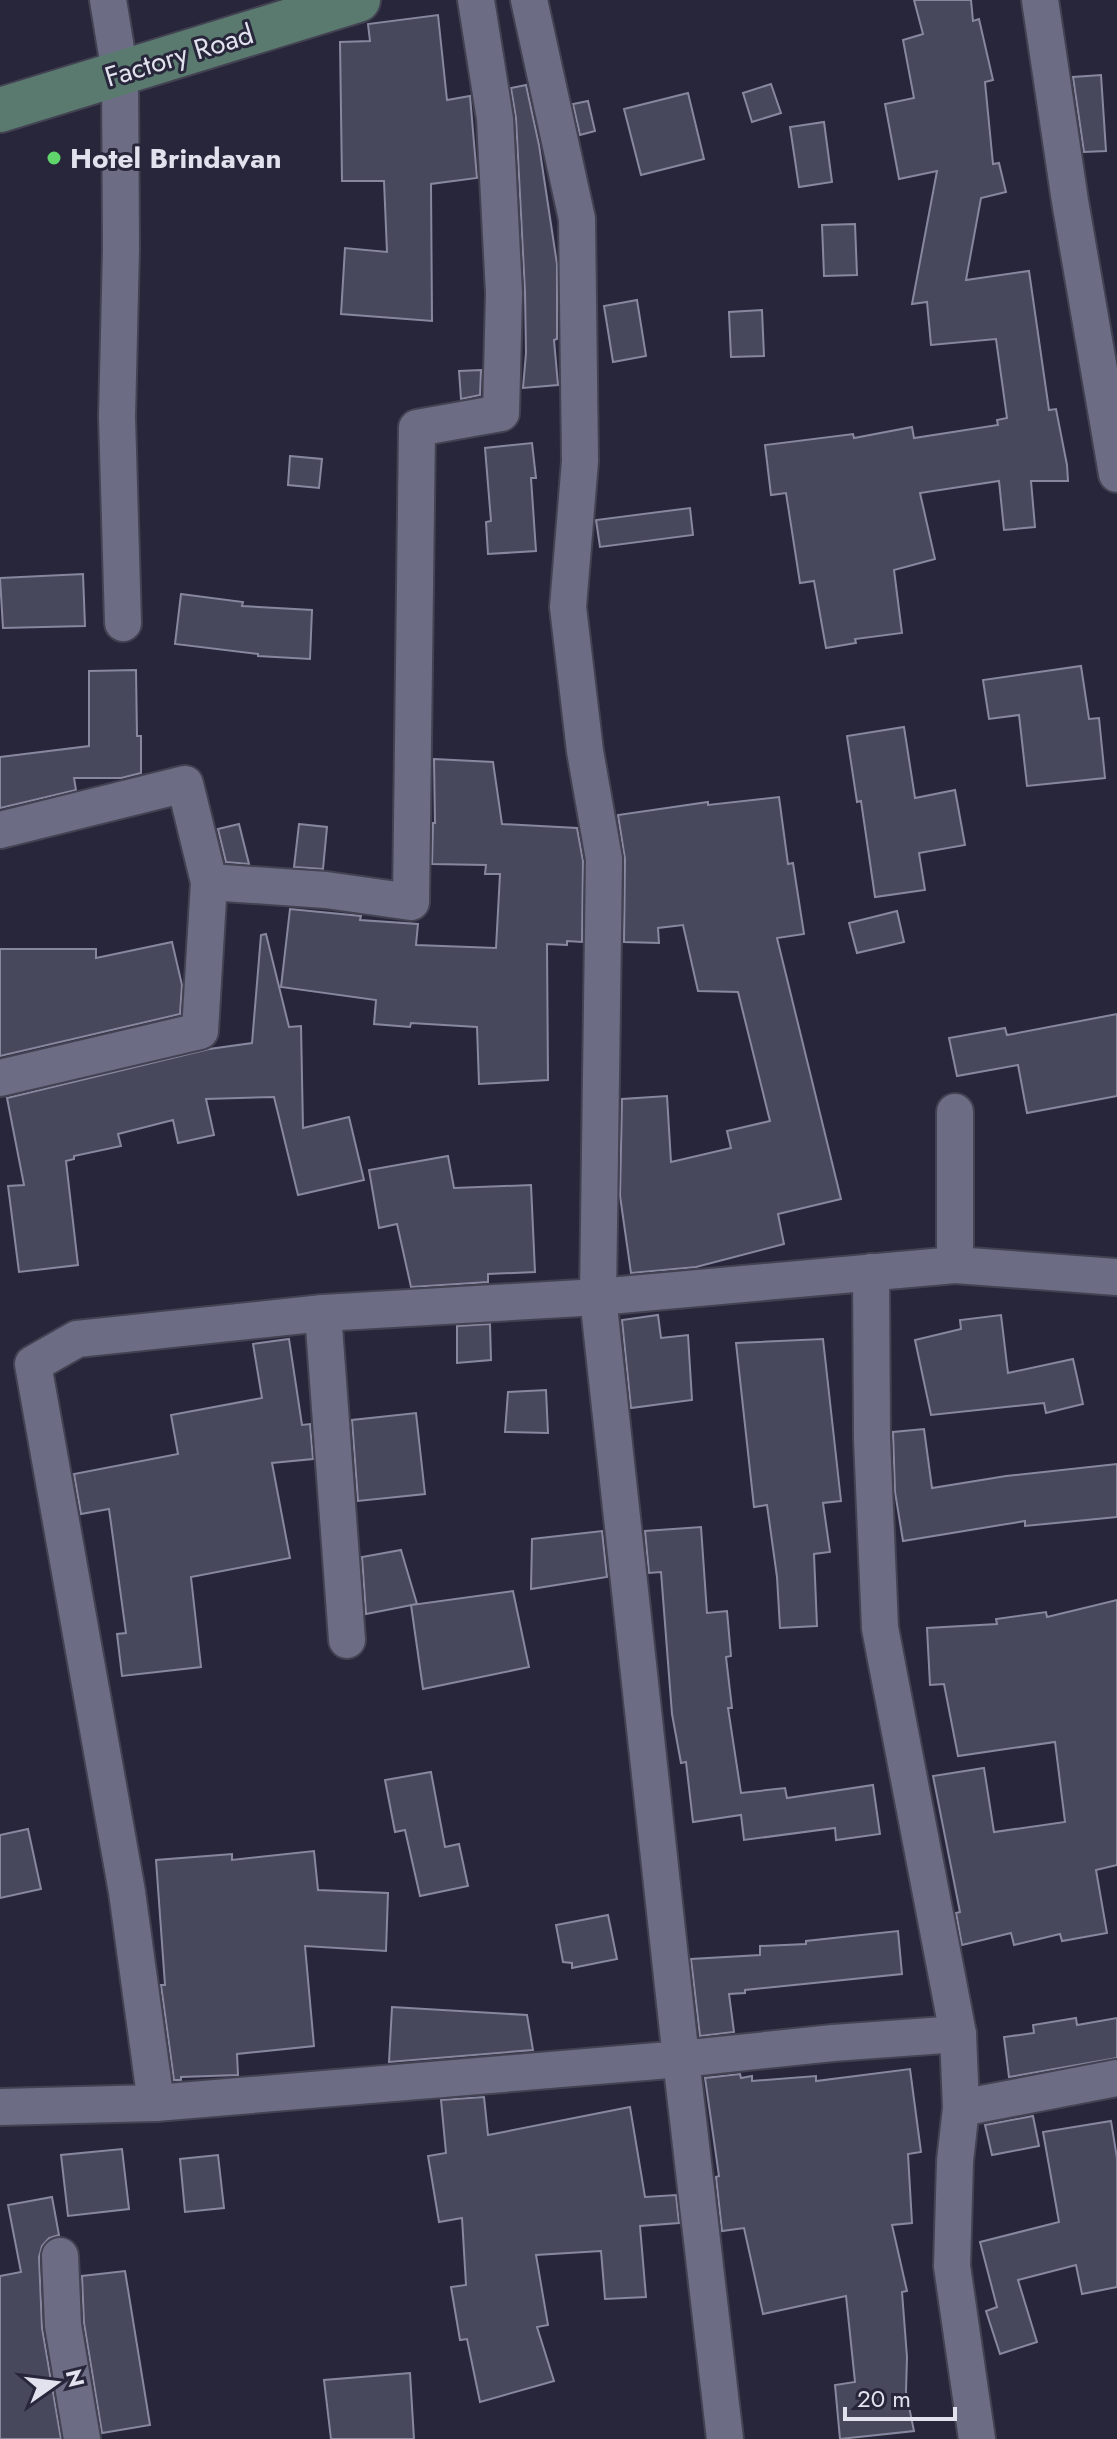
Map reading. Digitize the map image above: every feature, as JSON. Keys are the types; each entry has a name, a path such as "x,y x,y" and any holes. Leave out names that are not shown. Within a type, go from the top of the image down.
{"main road":[{"name":"Factory Road","path":"0,110 358,0"}],"street":[{"path":"108,0 120,73 121,249 117,417 123,623"},
{"path":"209,882 326,890 411,902 417,428 501,413 504,293 495,119 476,0"},
{"path":"529,0 577,219 580,461 568,607 585,751 604,859 598,1297 725,2439"},
{"path":"1040,0 1070,201 1117,474"},
{"path":"0,830 185,784 209,882 200,1031 0,1078"},
{"path":"955,1112 955,1265"},
{"path":"156,2103 127,1892 33,1364 77,1339 323,1313 598,1297 955,1265 1117,1277"},
{"path":"871,1272 872,1439 880,1628 958,2034 961,2108 955,2161 952,2266 977,2439"},
{"path":"323,1313 347,1640"},
{"path":"0,2107 156,2103 958,2034"},
{"path":"961,2108 1117,2078"},
{"path":"60,2256 63,2325 82,2439"}],"building":[{"path":"914,0 971,0 973,21 979,19 993,80 985,82 993,164 999,163 1006,192 981,198 966,280 1029,271 1049,410 1056,409 1068,481 1031,481 1035,527 1004,530 999,481 920,493 935,559 894,570 902,633 855,639 856,643 826,648 814,581 800,583 786,493 771,495 765,445 853,434 854,438 912,427 914,438 998,425 997,420 1007,418 996,339 931,345 927,302 912,304 937,171 899,179 885,104 914,98 903,40 923,34"},
{"path":"438,15 447,100 470,96 477,178 431,184 432,321 341,314 345,248 387,252 384,181 342,181 340,42 370,41 368,24"},
{"path":"1101,75 1106,151 1084,152 1073,77"},
{"path":"771,84 781,113 752,122 743,93"},
{"path":"526,85 539,145 557,264 557,339 554,340 558,385 523,388 525,292 516,118 511,88"},
{"path":"688,93 704,159 641,175 624,109"},
{"path":"588,101 595,131 580,135 573,104"},
{"path":"824,122 832,182 799,187 790,127"},
{"path":"855,224 857,275 824,276 822,225"},
{"path":"637,300 646,356 613,362 604,306"},
{"path":"762,310 764,356 731,357 729,312"},
{"path":"481,370 480,395 461,399 459,371"},
{"path":"532,443 536,478 531,478 536,551 488,554 486,522 491,521 485,448"},
{"path":"290,456 322,459 319,488 288,485"},
{"path":"690,508 693,535 600,547 596,520"},
{"path":"83,574 85,626 3,628 0,578"},
{"path":"181,594 243,602 242,606 312,610 310,659 258,656 175,644"},
{"path":"1081,666 1089,719 1099,718 1105,778 1027,786 1019,715 989,719 983,680"},
{"path":"136,670 141,773 121,778 74,778 76,790 0,808 0,757 89,746 89,671"},
{"path":"904,727 915,798 955,790 965,845 919,853 925,890 875,897 861,801 857,802 847,736"},
{"path":"434,759 493,762 502,824 577,828 583,861 582,942 547,944 548,1080 479,1084 477,1027 374,1024 376,1000 281,987 290,909 361,916 360,920 418,924 416,945 496,948 500,874 485,874 486,865 432,864"},
{"path":"779,797 788,864 793,863 804,934 777,938 841,1199 778,1214 784,1244 696,1267 631,1273 620,1196 622,1099 667,1096 671,1162 731,1148 727,1131 770,1121 738,992 698,991 683,925 658,928 659,943 624,942 625,859 618,815 708,802 708,805"},
{"path":"239,824 249,864 226,862 218,829"},
{"path":"299,824 327,827 323,869 294,867"},
{"path":"897,911 904,942 857,953 849,923"},
{"path":"266,934 289,1027 301,1026 303,1128 349,1117 364,1180 298,1195 274,1097 206,1099 214,1135 178,1143 173,1120 118,1134 121,1146 74,1156 74,1159 66,1161 78,1265 19,1272 8,1186 24,1185 7,1098 209,1049 252,1043 261,935"},
{"path":"172,942 182,985 180,1014 0,1056 0,949 96,949 96,958"},
{"path":"1117,1014 1117,1096 1027,1113 1018,1065 957,1076 949,1038 1005,1028 1007,1035"},
{"path":"448,1156 454,1188 531,1185 535,1272 488,1274 488,1282 411,1287 397,1224 379,1228 369,1170"},
{"path":"658,1315 661,1338 688,1335 692,1400 631,1408 622,1320"},
{"path":"1001,1315 1008,1373 1073,1359 1083,1404 1046,1413 1044,1403 931,1415 915,1340 961,1329 960,1320"},
{"path":"490,1324 491,1360 457,1363 457,1326"},
{"path":"289,1339 302,1425 310,1424 313,1459 272,1463 290,1558 191,1577 201,1667 122,1676 117,1634 126,1633 109,1509 81,1514 74,1474 178,1454 171,1415 262,1398 253,1344"},
{"path":"823,1339 841,1501 823,1503 830,1552 814,1554 817,1626 780,1628 767,1505 754,1507 736,1343"},
{"path":"546,1390 548,1433 505,1432 508,1392"},
{"path":"416,1413 425,1494 358,1501 352,1420"},
{"path":"924,1429 932,1488 1117,1464 1117,1517 1025,1526 1025,1521 903,1541 895,1492 893,1432"},
{"path":"701,1527 707,1613 727,1611 731,1656 726,1657 732,1708 728,1708 741,1793 785,1788 787,1798 873,1785 880,1834 836,1840 835,1828 744,1840 741,1815 693,1822 686,1762 681,1763 672,1714 661,1572 649,1573 645,1531"},
{"path":"602,1531 607,1577 531,1589 532,1539"},
{"path":"401,1550 417,1604 366,1614 362,1557"},
{"path":"513,1591 529,1667 423,1689 411,1605"},
{"path":"1117,1600 1117,1865 1096,1870 1107,1933 1062,1941 1060,1934 1014,1945 1011,1933 962,1945 956,1913 960,1912 933,1776 984,1768 994,1832 1065,1822 1055,1742 958,1756 944,1684 930,1685 927,1628 997,1624 996,1619 1046,1612 1047,1617"},
{"path":"431,1772 445,1847 459,1844 468,1886 420,1896 405,1830 395,1832 385,1780"},
{"path":"28,1829 41,1889 0,1898 0,1835"},
{"path":"314,1851 318,1890 388,1893 386,1951 305,1946 314,2046 237,2054 238,2075 181,2077 181,2080 174,2080 161,1985 165,1985 156,1860 232,1854 232,1860"},
{"path":"608,1915 617,1959 572,1968 572,1963 563,1962 556,1925"},
{"path":"898,1931 902,1974 729,1994 734,2032 700,2036 691,1959 760,1955 760,1946 806,1944 806,1941"},
{"path":"392,2007 527,2015 533,2050 389,2062"},
{"path":"1076,2018 1077,2025 1117,2018 1117,2058 1009,2077 1004,2037 1034,2033 1033,2025"},
{"path":"910,2069 921,2152 908,2154 912,2223 892,2225 907,2291 902,2292 906,2392 914,2431 840,2439 835,2385 855,2382 846,2296 763,2314 744,2228 722,2231 716,2177 719,2176 705,2078 740,2074 741,2078 752,2076 752,2081 816,2076 816,2081"},
{"path":"484,2097 488,2135 630,2107 645,2197 676,2195 679,2223 640,2226 646,2297 605,2299 601,2251 536,2255 548,2325 537,2327 554,2381 480,2402 467,2339 460,2340 451,2287 466,2285 462,2218 439,2222 428,2156 446,2153 441,2100"},
{"path":"1033,2116 1039,2146 992,2155 985,2125"},
{"path":"1111,2121 1117,2158 1117,2287 1082,2294 1076,2265 1018,2280 1037,2342 1000,2354 986,2311 997,2307 980,2242 1059,2222 1043,2132"},
{"path":"122,2149 129,2209 68,2216 61,2155"},
{"path":"218,2155 224,2208 185,2212 180,2159"},
{"path":"52,2197 59,2235 49,2238 42,2246 39,2257 42,2328 61,2439 0,2439 0,2276 21,2272 8,2205"},
{"path":"125,2271 150,2425 102,2433 84,2323 82,2276"},
{"path":"410,2373 414,2439 331,2439 324,2380"}],"place":[{"name":"Hotel Brindavan","path":"54,158"}]}
